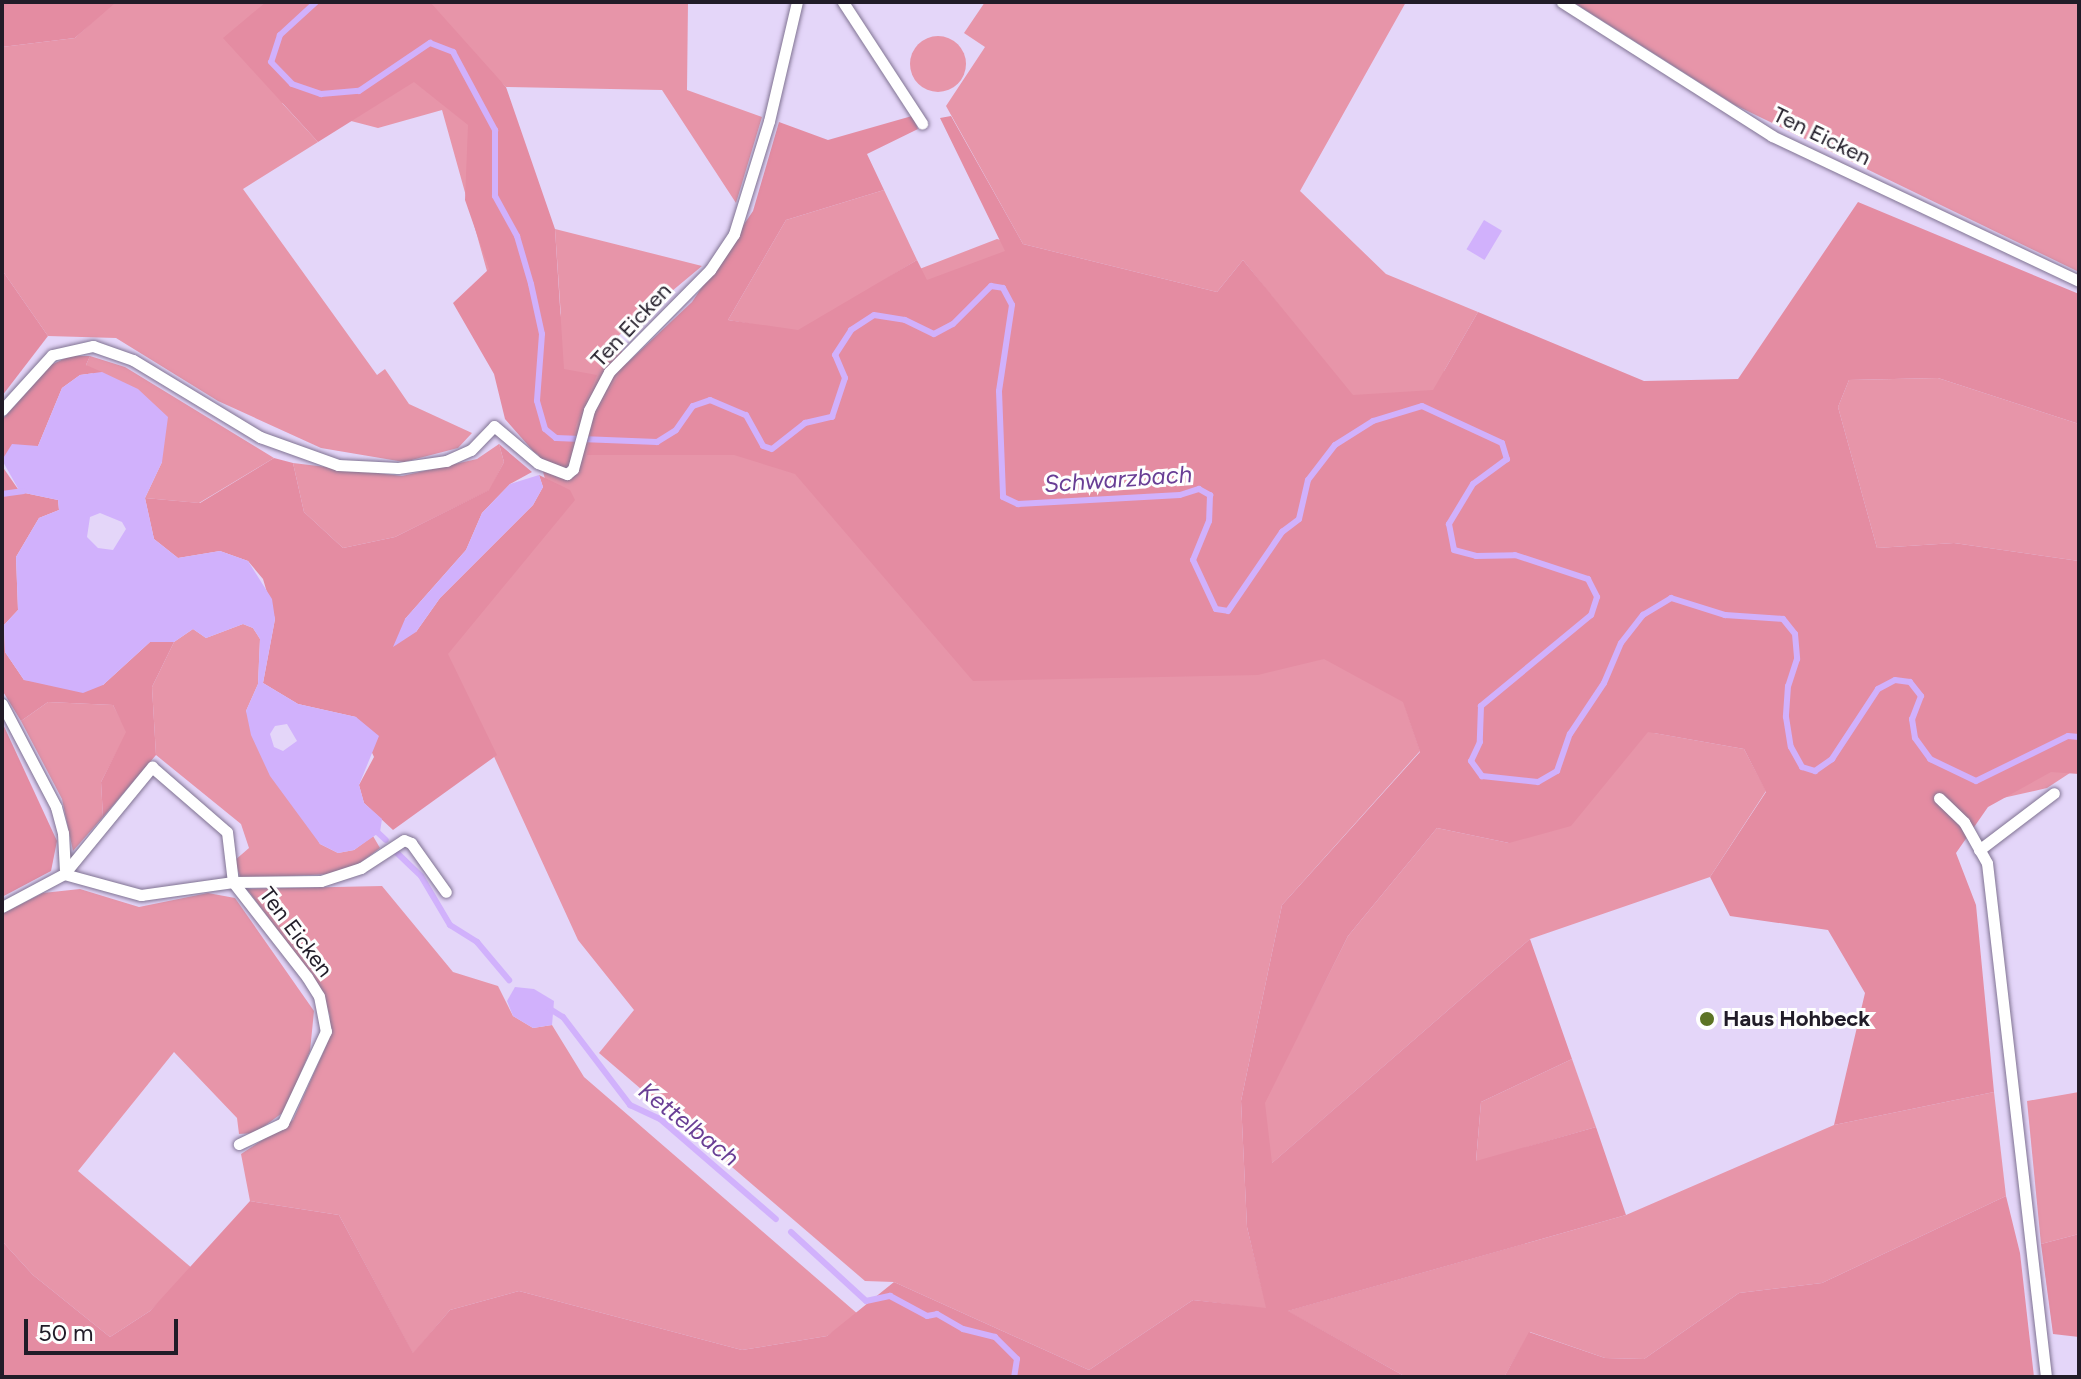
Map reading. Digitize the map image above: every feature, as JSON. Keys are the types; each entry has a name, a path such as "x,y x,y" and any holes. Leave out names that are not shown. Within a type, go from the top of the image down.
{"lane":[{"name":"Ten Eicken","path":"2,410 52,355 93,346 133,360 260,437 338,465 398,468 446,461 471,450 494,426 558,474 573,469 583,430 609,372 693,288 734,234 755,174 797,2"},
{"path":"843,2 922,123"},
{"name":"Ten Eicken","path":"1562,2 1772,136 2079,281"},
{"path":"2,704 56,807 63,833 64,874"},
{"path":"2,907 64,874 152,767 227,832 233,882 321,881 361,868 404,840 411,843 446,892"},
{"path":"1979,850 2054,793"},
{"path":"1939,798 1964,822 1987,863 2046,1377"},
{"name":"Ten Eicken","path":"64,874 141,895 233,882 307,977 319,996 326,1031 283,1123 239,1144"}],"shaded area":[{"path":"2,2 115,3 75,38 2,47"},
{"path":"114,2 688,2 687,90 762,117 736,203 662,90 506,87 502,83 561,317 555,229 702,266 605,347 620,347 633,379 769,327 728,320 786,220 884,190 917,260 873,287 997,239 1286,314 1243,260 1217,292 1023,244 946,106 985,47 964,33 985,2 1406,2 1300,191 1386,274 1478,312 1444,371 2079,767 2047,788 1967,806 1751,730 1654,733 1744,749 1766,791 1710,877 1530,939 1271,1164 1264,1103 1348,936 1437,828 1509,843 1405,706 1420,751 1282,905 1241,1101 1247,1227 1267,1309 1193,1300 1089,1370 894,1282 865,1281 599,1053 634,1010 578,940 447,654 502,584 552,504 442,110 378,128 282,103 318,142 243,189 377,375 385,369 409,404 472,433 458,448 404,462 321,448 218,401 116,338 48,336 2,270 2,47 75,38"},
{"path":"266,2 430,2 506,87 555,229 564,369 597,375 576,425 569,465 558,468 534,452 505,419 494,374 453,303 489,269 465,200 468,125 414,82 318,142 223,38"},
{"path":"1573,2 2079,2 2079,272 1735,105"},
{"path":"938,36 958,44 966,64 958,84 938,92 918,84 910,64 918,44"},
{"path":"912,116 918,129 867,154 884,190 786,220 728,320 798,330 917,260 927,280 1005,251 940,118 951,116 1023,244 1217,292 1243,260 1353,395 1433,390 1478,312 1644,381 1738,379 1858,202 2079,294 2079,424 1938,378 1849,380 1838,407 1877,548 1954,543 2079,561 2079,774 2051,772 1988,807 1956,853 1976,905 1994,1092 1834,1125 1865,993 1828,930 1730,916 1710,877 1766,792 1744,749 1648,732 1571,826 1509,843 1437,828 1348,936 1265,1103 1272,1163 1530,939 1572,1059 1481,1102 1476,1161 1596,1127 1626,1215 1288,1311 1406,1377 2,1377 2,1241 33,1275 110,1337 150,1311 250,1201 339,1215 413,1353 450,1310 519,1291 742,1350 827,1336 894,1282 1089,1370 1193,1300 1266,1308 1247,1227 1241,1101 1282,905 1420,752 1403,702 1324,659 1258,675 973,681 795,474 734,455 587,455 594,416 624,366 692,302 753,211 779,122 828,140"},
{"path":"1484,220 1502,231 1484,260 1466,249"},
{"path":"2,270 48,336 2,396"},
{"path":"70,356 90,356 86,365 102,372 80,375 62,388 38,446 2,460 2,420 51,365"},
{"path":"90,356 125,367 274,458 199,503 145,498 162,462 86,365"},
{"path":"102,372 138,389 168,417 162,462 145,498 154,539 178,558 220,551 248,561 272,599 275,619 263,683 298,704 356,717 379,736 359,785 364,803 382,819 380,832 354,850 338,853 320,844 270,776 251,735 246,711 258,684 260,639 253,628 243,624 206,638 193,629 174,642 150,642 103,685 83,693 24,680 5,652 4,625 18,610 16,557 39,518 59,510 58,500 20,492 2,460 12,444 38,446 62,388 80,375","holes":["100,513 122,522 126,529 113,550 98,548 87,537 90,517","287,724 297,741 283,751 274,747 270,734 275,726"]},
{"path":"1938,378 2079,424 2079,561 1954,543 1877,548 1838,407 1849,380"},
{"path":"499,444 504,462 490,490 395,537 343,548 304,512 293,463 402,476 477,459"},
{"path":"499,444 532,472 510,484 482,513 466,550 405,619 416,632 440,598 533,505 543,487 539,475 570,490 575,500 448,654 497,755 393,830 364,803 359,785 374,757 356,717 298,704 263,683 275,619 263,579 248,561 220,551 178,558 154,539 145,498 200,503 274,458 293,463 304,512 343,548 395,537 489,490 504,462"},
{"path":"2,466 20,492 58,500 59,510 39,518 16,557 18,610 4,625 5,652 24,680 103,685 150,642 174,642 152,687 156,755 103,817 101,782 126,732 113,705 48,702 21,721 2,690"},
{"path":"539,475 543,487 533,505 440,598 416,632 393,647 405,619 466,550 482,513 510,484"},
{"path":"243,624 253,628 260,639 258,684 246,711 320,844 338,853 354,850 373,836 380,848 360,863 332,874 241,878 234,861 249,848 241,824 156,755 152,687 174,642 193,629 206,638"},
{"path":"48,702 113,705 127,732 101,782 103,817 73,851 62,799 21,721"},
{"path":"2,722 57,841 51,871 2,897"},
{"path":"382,886 453,972 498,986 513,1016 533,1028 552,1025 584,1077 859,1315 827,1336 742,1350 519,1291 450,1310 413,1354 339,1215 250,1201 241,1154 293,1120 327,1044 330,1016 320,987 247,889"},
{"path":"80,889 139,907 208,893 235,898 314,1011 310,1051 285,1111 255,1133 239,1134 237,1118 174,1052 78,1171 193,1269 150,1311 110,1337 33,1275 2,1241 2,914 43,893"},
{"path":"515,987 534,989 554,1001 552,1025 533,1028 513,1016 507,1001"},
{"path":"1572,1059 1596,1127 1476,1162 1481,1102"},
{"path":"1994,1092 2006,1196 1822,1283 1739,1293 1644,1359 1605,1358 1530,1332 1504,1377 1406,1377 1287,1311 1626,1215 1834,1125"},
{"path":"2079,1092 2079,1234 2041,1244 2027,1101"},
{"path":"2006,1196 2020,1253 2034,1377 1504,1377 1529,1332 1605,1358 1644,1359 1739,1293 1822,1283"},
{"path":"2079,1234 2079,1337 2053,1334 2041,1244"}],"waterway":[{"name":"Schwarzbach","path":"316,2 280,35 271,62 292,84 321,94 359,91 430,43 453,52 495,130 495,196 517,236 531,284 542,334 537,401 545,429 556,438 657,442 676,430 693,406 710,400 746,415 763,446 772,449 805,423 832,417 845,378 835,355 851,330 874,315 905,320 934,334 953,324 991,286 1003,288 1012,305 999,391 1003,497 1018,504 1180,495 1199,489 1210,495 1209,521 1193,560 1216,609 1228,611 1282,532 1299,519 1308,480 1335,445 1373,421 1422,406 1502,443 1507,459 1473,484 1449,524 1454,550 1476,556 1515,555 1588,579 1597,597 1591,615 1481,706 1480,742 1471,761 1482,776 1538,782 1557,771 1570,734 1604,683 1621,643 1643,615 1671,598 1725,615 1783,619 1795,634 1797,659 1788,686 1786,717 1791,747 1802,767 1815,771 1832,759 1878,689 1895,680 1910,682 1921,696 1912,719 1915,738 1930,759 1976,781 2068,736 2079,737"},
{"name":"Kettelbach","path":"2,494 24,491"},
{"name":"Kettelbach","path":"374,829 386,840"},
{"name":"Kettelbach","path":"394,850 421,876 450,925 477,942 509,980"},
{"name":"Kettelbach","path":"550,1009 563,1017 630,1105 660,1119 776,1219"},
{"name":"Kettelbach","path":"791,1232 866,1301 890,1296 927,1316 937,1314 963,1329 995,1337 1017,1359 1014,1377"}],"place":[{"name":"Haus Hohbeck","path":"1707,1019"}]}
